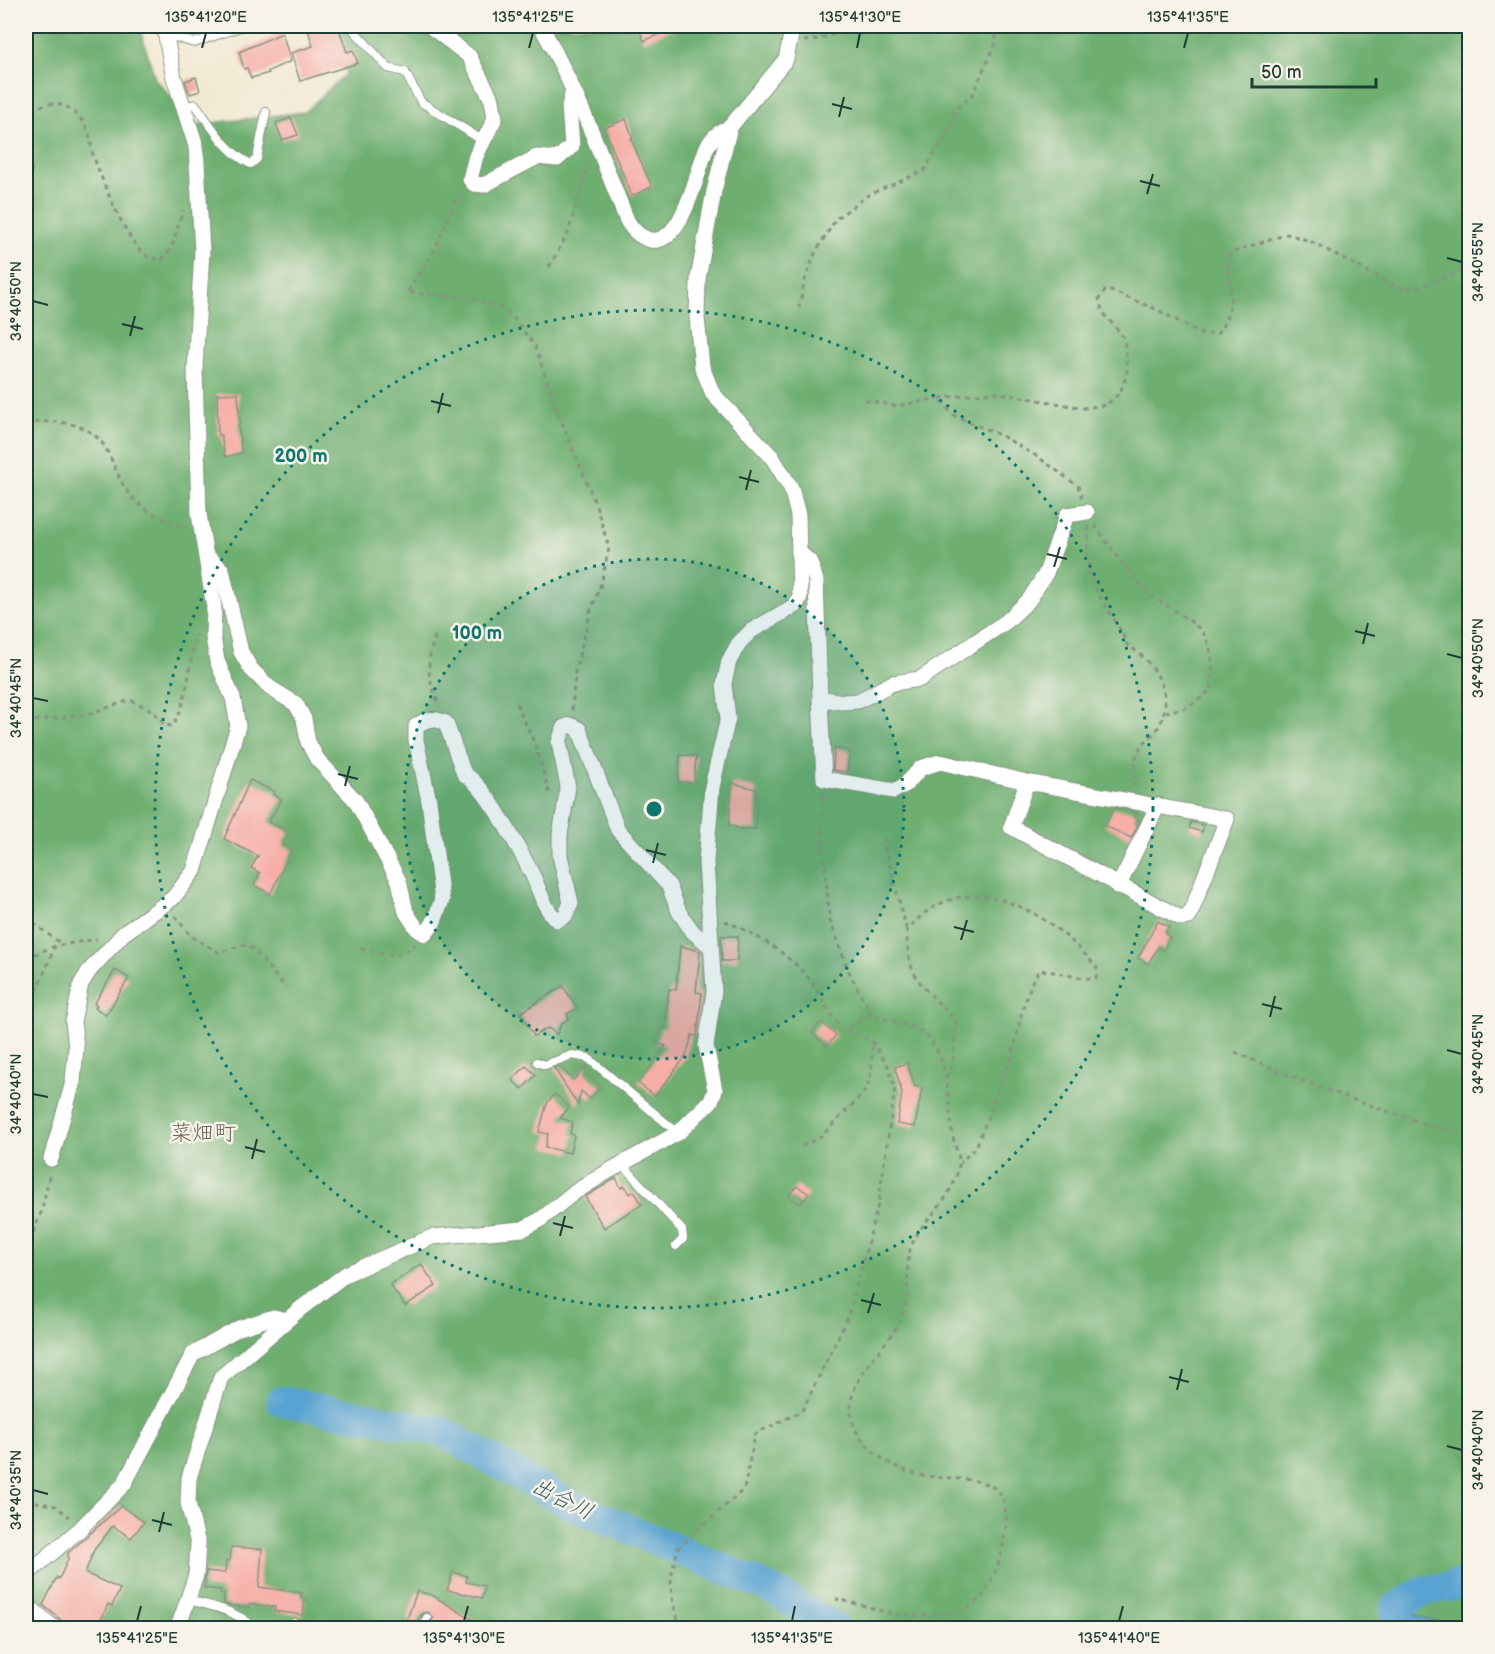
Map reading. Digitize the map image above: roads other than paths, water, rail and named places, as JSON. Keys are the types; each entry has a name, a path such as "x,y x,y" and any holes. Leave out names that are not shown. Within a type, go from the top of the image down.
{"street":[{"path":"430,26 469,56 492,100 495,118 471,169 470,179 474,184 484,185 537,157 557,159 572,147 568,106 573,91"},
{"path":"541,26 596,141 628,225 648,239 657,240 669,234 680,219 695,185 707,148 716,134 730,127 786,59 793,26"},
{"path":"51,1159 73,1082 76,999 89,971 123,934 173,898 194,871 238,726 233,698 217,661 213,637 214,607 208,557 199,514 195,369 201,251 196,146 174,78 165,30"},
{"path":"178,1629 196,1575 198,1544 188,1503 189,1478 221,1377 287,1320 346,1274 432,1237 523,1229 540,1220 572,1194 678,1133 711,1101 715,1090 706,1046 714,991 706,862 712,787 728,718 724,684 729,661 740,643 751,631 796,605 800,597 798,515 791,488 772,457 713,394 702,368 697,318 698,279 714,191 730,127"},
{"path":"820,698 842,702 858,701 893,683 920,679 1007,621 1029,600 1046,573 1067,515 1087,512"},
{"path":"800,552 811,563 816,582 824,778 894,791 905,785 921,768 940,762 1027,782 1227,819 1189,917 1181,918 1011,827 1027,782"},
{"path":"208,557 222,570 241,652 251,669 270,688 296,704 304,720 308,742 317,759 356,801 399,881 406,912 417,929 425,934 433,924 442,900 429,801 416,740 416,726 426,720 436,719 446,723 464,774 475,780 486,794 532,875 549,913 557,920 565,916 570,903 560,856 560,835 568,787 559,742 564,727 570,725 579,729 587,744 599,787 618,830 669,886 679,912 688,926 711,947"},
{"path":"1118,886 1158,805"},
{"path":"26,1575 76,1533 124,1484 193,1354 239,1329 274,1317 287,1320"},
{"path":"26,1604 54,1629"}],"lane":[{"path":"165,30 194,43 243,26"},
{"path":"350,26 388,68 405,72 421,102 485,142"},
{"path":"184,107 195,105 241,160 251,164 256,159 266,112"},
{"path":"537,1062 545,1065 572,1055 588,1058 678,1133"},
{"path":"622,1164 682,1230 683,1239 676,1246"},
{"path":"188,1600 231,1612 245,1619 255,1629"},
{"path":"421,1629 427,1618"}],"water":[{"path":"1395,1608 1454,1628 1378,1628 1385,1613"}],"waterway":[{"name":"出合川","path":"281,1401 441,1431 567,1503 767,1587 835,1628"},
{"name":"出合川","path":"1398,1628 1395,1608 1424,1591 1459,1585 1470,1580"}],"district":[{"name":"菜畑町","path":"203,1132"}]}
